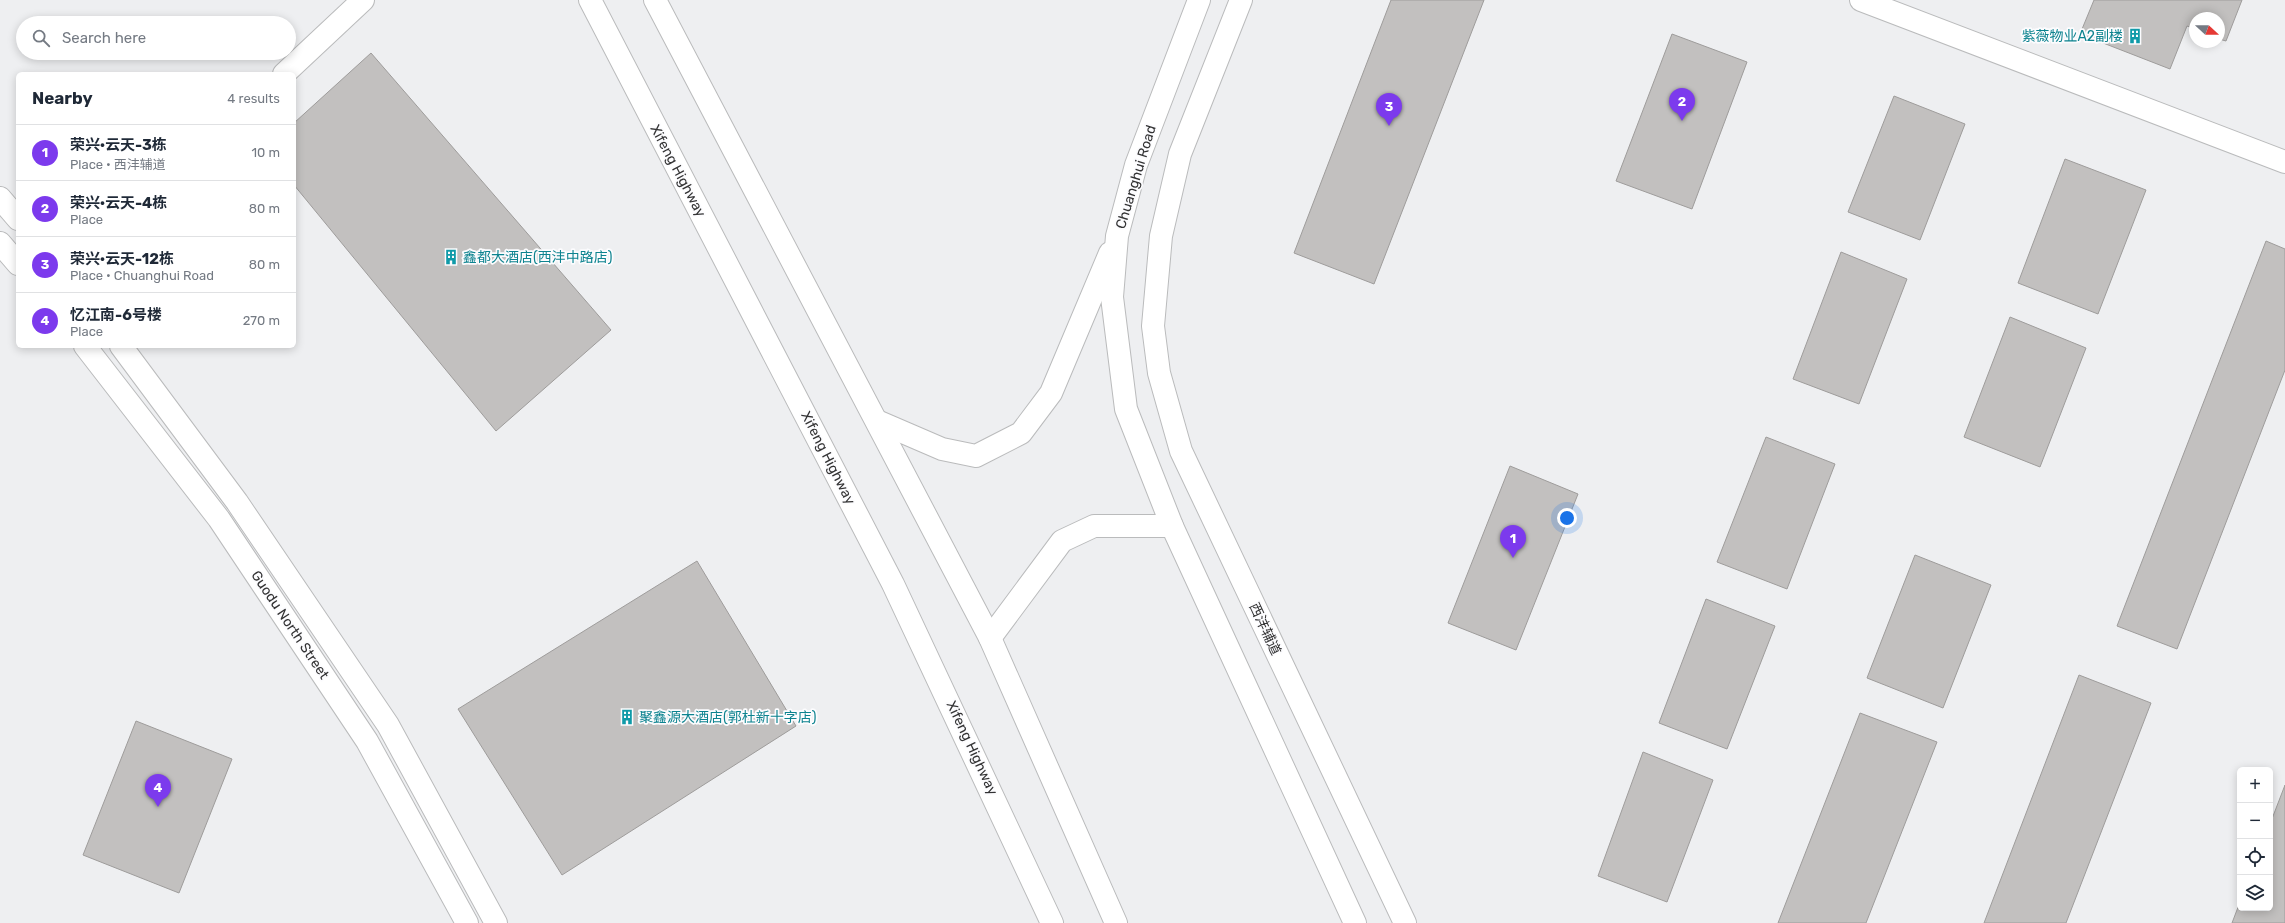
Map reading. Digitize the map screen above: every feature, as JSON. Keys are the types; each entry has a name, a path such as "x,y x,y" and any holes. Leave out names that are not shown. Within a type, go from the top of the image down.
{"main road":[{"path":"286,72 363,0"},
{"name":"Xifeng Highway","path":"590,0 893,584 1052,923"},
{"path":"655,0 990,638 1116,923"},
{"name":"Chuanghui Road","path":"1172,526 1126,409 1112,297 1117,236 1136,165 1199,0"},
{"name":"西沣辅道","path":"1241,0 1180,154 1161,236 1153,326 1159,373 1181,451 1405,923"},
{"path":"1861,0 2285,162"},
{"path":"0,198 16,217"},
{"path":"877,421 942,449 976,456 1021,433 1051,394 1117,236"},
{"path":"0,243 16,262"},
{"name":"Guodu North Street","path":"87,348 219,519 367,741 467,923"},
{"name":"Guodu North Street","path":"122,348 238,502 388,725 496,923"},
{"path":"990,638 1062,541 1094,526 1172,526 1356,923"}],"building":[{"path":"1391,0 1484,0 1374,284 1294,253"},
{"name":"紫薇物业A2副楼","path":"2094,0 2242,0 2226,41 2225,12 2189,12 2189,27 2187,26 2170,69 2080,34"},
{"path":"1672,34 1747,62 1692,209 1616,181"},
{"name":"鑫都大酒店(西沣中路店)","path":"371,53 611,330 496,431 296,187 296,121"},
{"path":"1894,96 1965,124 1920,240 1848,212"},
{"path":"2065,159 2146,190 2098,314 2018,283"},
{"path":"2266,241 2285,249 2285,370 2177,649 2117,626"},
{"path":"1841,252 1907,279 1859,404 1793,379"},
{"path":"2010,317 2086,348 2040,467 1964,437"},
{"path":"1766,437 1835,464 1787,589 1717,562"},
{"path":"1510,466 1578,494 1516,650 1448,623"},
{"path":"1915,555 1991,585 1943,708 1867,678"},
{"name":"聚鑫源大酒店(郭杜新十字店)","path":"697,561 796,726 562,875 458,709"},
{"path":"1706,599 1775,626 1727,749 1659,723"},
{"path":"2079,675 2151,703 2066,923 1984,923"},
{"path":"1860,713 1937,742 1866,923 1778,923"},
{"path":"136,721 232,759 179,893 83,855"},
{"path":"1643,752 1713,780 1667,902 1598,876"},
{"path":"2285,785 2285,923 2232,923 2237,910 2273,911 2273,816"}],"place":[{"name":"紫薇物业A2副楼","path":"2135,36"},
{"name":"荣兴·云天-4栋","path":"1682,121"},
{"name":"荣兴·云天-12栋","path":"1389,126"},
{"name":"鑫都大酒店(西沣中路店)","path":"451,257"},
{"name":"荣兴·云天-3栋","path":"1513,558"},
{"name":"聚鑫源大酒店(郭杜新十字店)","path":"627,717"},
{"name":"忆江南-6号楼","path":"158,807"}]}
